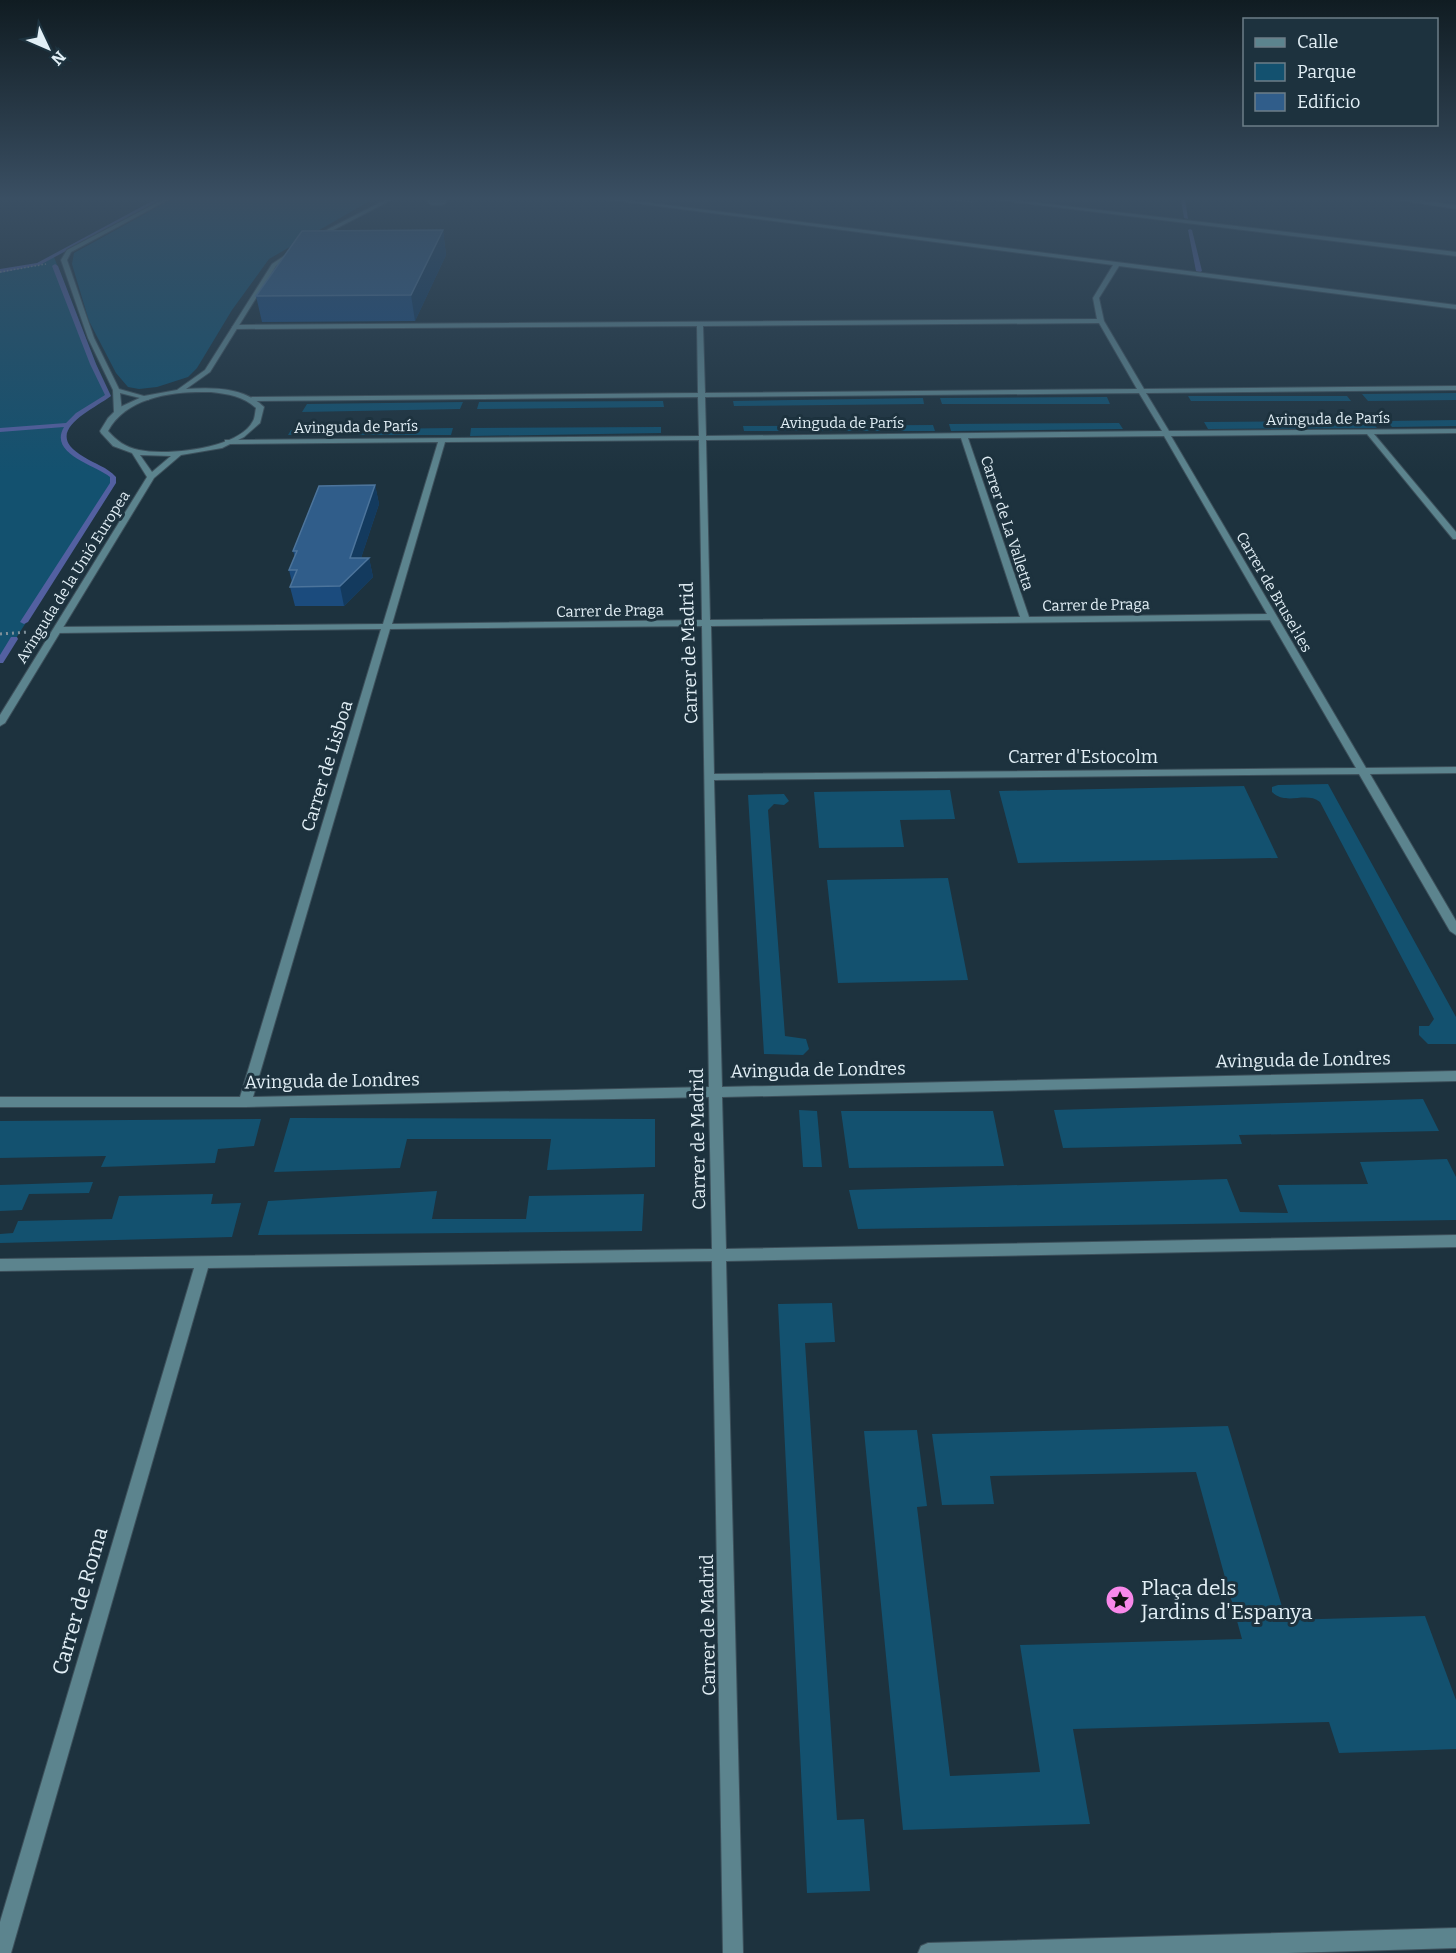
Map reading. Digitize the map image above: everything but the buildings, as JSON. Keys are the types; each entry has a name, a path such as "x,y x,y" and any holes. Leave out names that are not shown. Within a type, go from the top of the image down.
{"street":[{"path":"74,290 91,338 116,390 118,412"},
{"path":"252,399 260,407 262,416 257,425 245,434 228,442 179,453 135,452 118,447 107,440 104,431 107,421 118,412 148,398 176,392 208,370 259,290"},
{"name":"Carrer de Brusel·les","path":"1101,290 1096,298 1101,321 1456,931"},
{"path":"1318,290 1456,308"},
{"path":"236,327 1101,321"},
{"name":"Carrer de Madrid","path":"700,324 734,1953"},
{"path":"208,370 216,390"},
{"name":"Avinguda de París","path":"176,392 216,390 252,399 1456,388"},
{"path":"116,390 148,398"},
{"name":"Avinguda de París","path":"228,442 1456,431"},
{"path":"1369,432 1456,537"},
{"name":"Carrer de La Valletta","path":"964,435 1025,620"},
{"name":"Carrer de Lisboa","path":"245,1102 442,440"},
{"name":"Avinguda de la Unió Europea","path":"135,452 151,477"},
{"name":"Avinguda de la Unió Europea","path":"0,723 151,477 179,453"},
{"name":"Carrer de Praga","path":"57,630 1272,617"},
{"name":"Carrer d'Estocolm","path":"710,777 1456,770"},
{"name":"Avinguda de Londres","path":"0,1102 245,1102 1456,1076"},
{"path":"0,1264 718,1255 1456,1241"},
{"name":"Carrer de Roma","path":"1,1953 203,1261"},
{"path":"928,1953 1456,1938"}],"green space":[{"path":"0,290 67,290 108,395 74,418 65,431 65,441 71,449 103,468 111,475 115,484 0,663"},
{"path":"80,290 246,290 197,368 188,377 157,387 139,389 128,387 116,373 89,321"},
{"path":"1456,393 1456,400 1368,401 1362,394"},
{"path":"1188,396 1347,396 1351,401 1191,401"},
{"path":"1107,397 1110,404 942,404 940,398"},
{"path":"923,398 924,404 734,406 733,401"},
{"path":"663,401 664,407 477,409 479,402"},
{"path":"463,402 460,409 302,412 307,404"},
{"path":"1456,420 1456,426 1392,427 1387,421"},
{"path":"1371,421 1377,428 1208,429 1204,422"},
{"path":"1119,423 1123,429 951,431 949,424"},
{"path":"933,425 935,431 744,431 743,426"},
{"path":"661,427 661,433 470,436 471,428"},
{"path":"453,428 451,435 288,435 291,430"},
{"path":"1328,784 1456,1017 1456,1044 1428,1044 1419,1035 1419,1026 1429,1026 1434,1019 1320,802 1309,798 1283,798 1272,792 1272,787 1278,785"},
{"path":"1244,786 1278,858 1018,863 999,791"},
{"path":"950,790 955,819 900,820 904,847 819,848 814,792"},
{"path":"784,794 789,801 784,805 774,804 768,810 785,1036 806,1039 809,1049 803,1055 764,1054 748,795"},
{"path":"948,878 968,980 838,983 827,880"},
{"path":"1423,1099 1439,1131 1239,1135 1242,1144 1063,1148 1054,1110"},
{"path":"799,1110 817,1111 822,1167 803,1167"},
{"path":"841,1111 993,1111 1004,1166 849,1168"},
{"path":"290,1118 655,1119 655,1167 547,1170 551,1139 407,1139 400,1168 274,1172"},
{"path":"261,1119 254,1146 218,1149 215,1163 101,1167 106,1156 0,1158 0,1121"},
{"path":"1447,1159 1456,1177 1456,1220 858,1229 849,1190 1227,1179 1240,1212 1288,1213 1278,1185 1368,1184 1360,1162"},
{"path":"93,1182 89,1193 29,1194 22,1210 0,1211 0,1185"},
{"path":"437,1191 432,1219 526,1219 529,1196 644,1194 642,1231 258,1235 268,1201"},
{"path":"213,1194 211,1204 241,1203 232,1237 0,1243 0,1234 13,1233 18,1221 112,1219 119,1196"},
{"path":"832,1303 835,1342 805,1343 837,1820 864,1819 870,1891 807,1893 778,1304"},
{"path":"1228,1426 1286,1620 1425,1616 1456,1700 1456,1749 1339,1753 1329,1722 1073,1729 1090,1824 903,1830 864,1431 917,1430 927,1506 917,1507 950,1776 1040,1772 1020,1645 1242,1639 1196,1472 990,1476 994,1504 942,1505 932,1434"}],"waterway":[{"path":"24,622 113,483 113,477 102,468 80,458 68,449 63,440 64,431 70,422 88,407 108,396 64,290"},
{"path":"0,430 67,425"},
{"path":"0,661 14,639"}],"place":[{"name":"Plaça dels Jardins d'Espanya","path":"1120,1600"}]}
